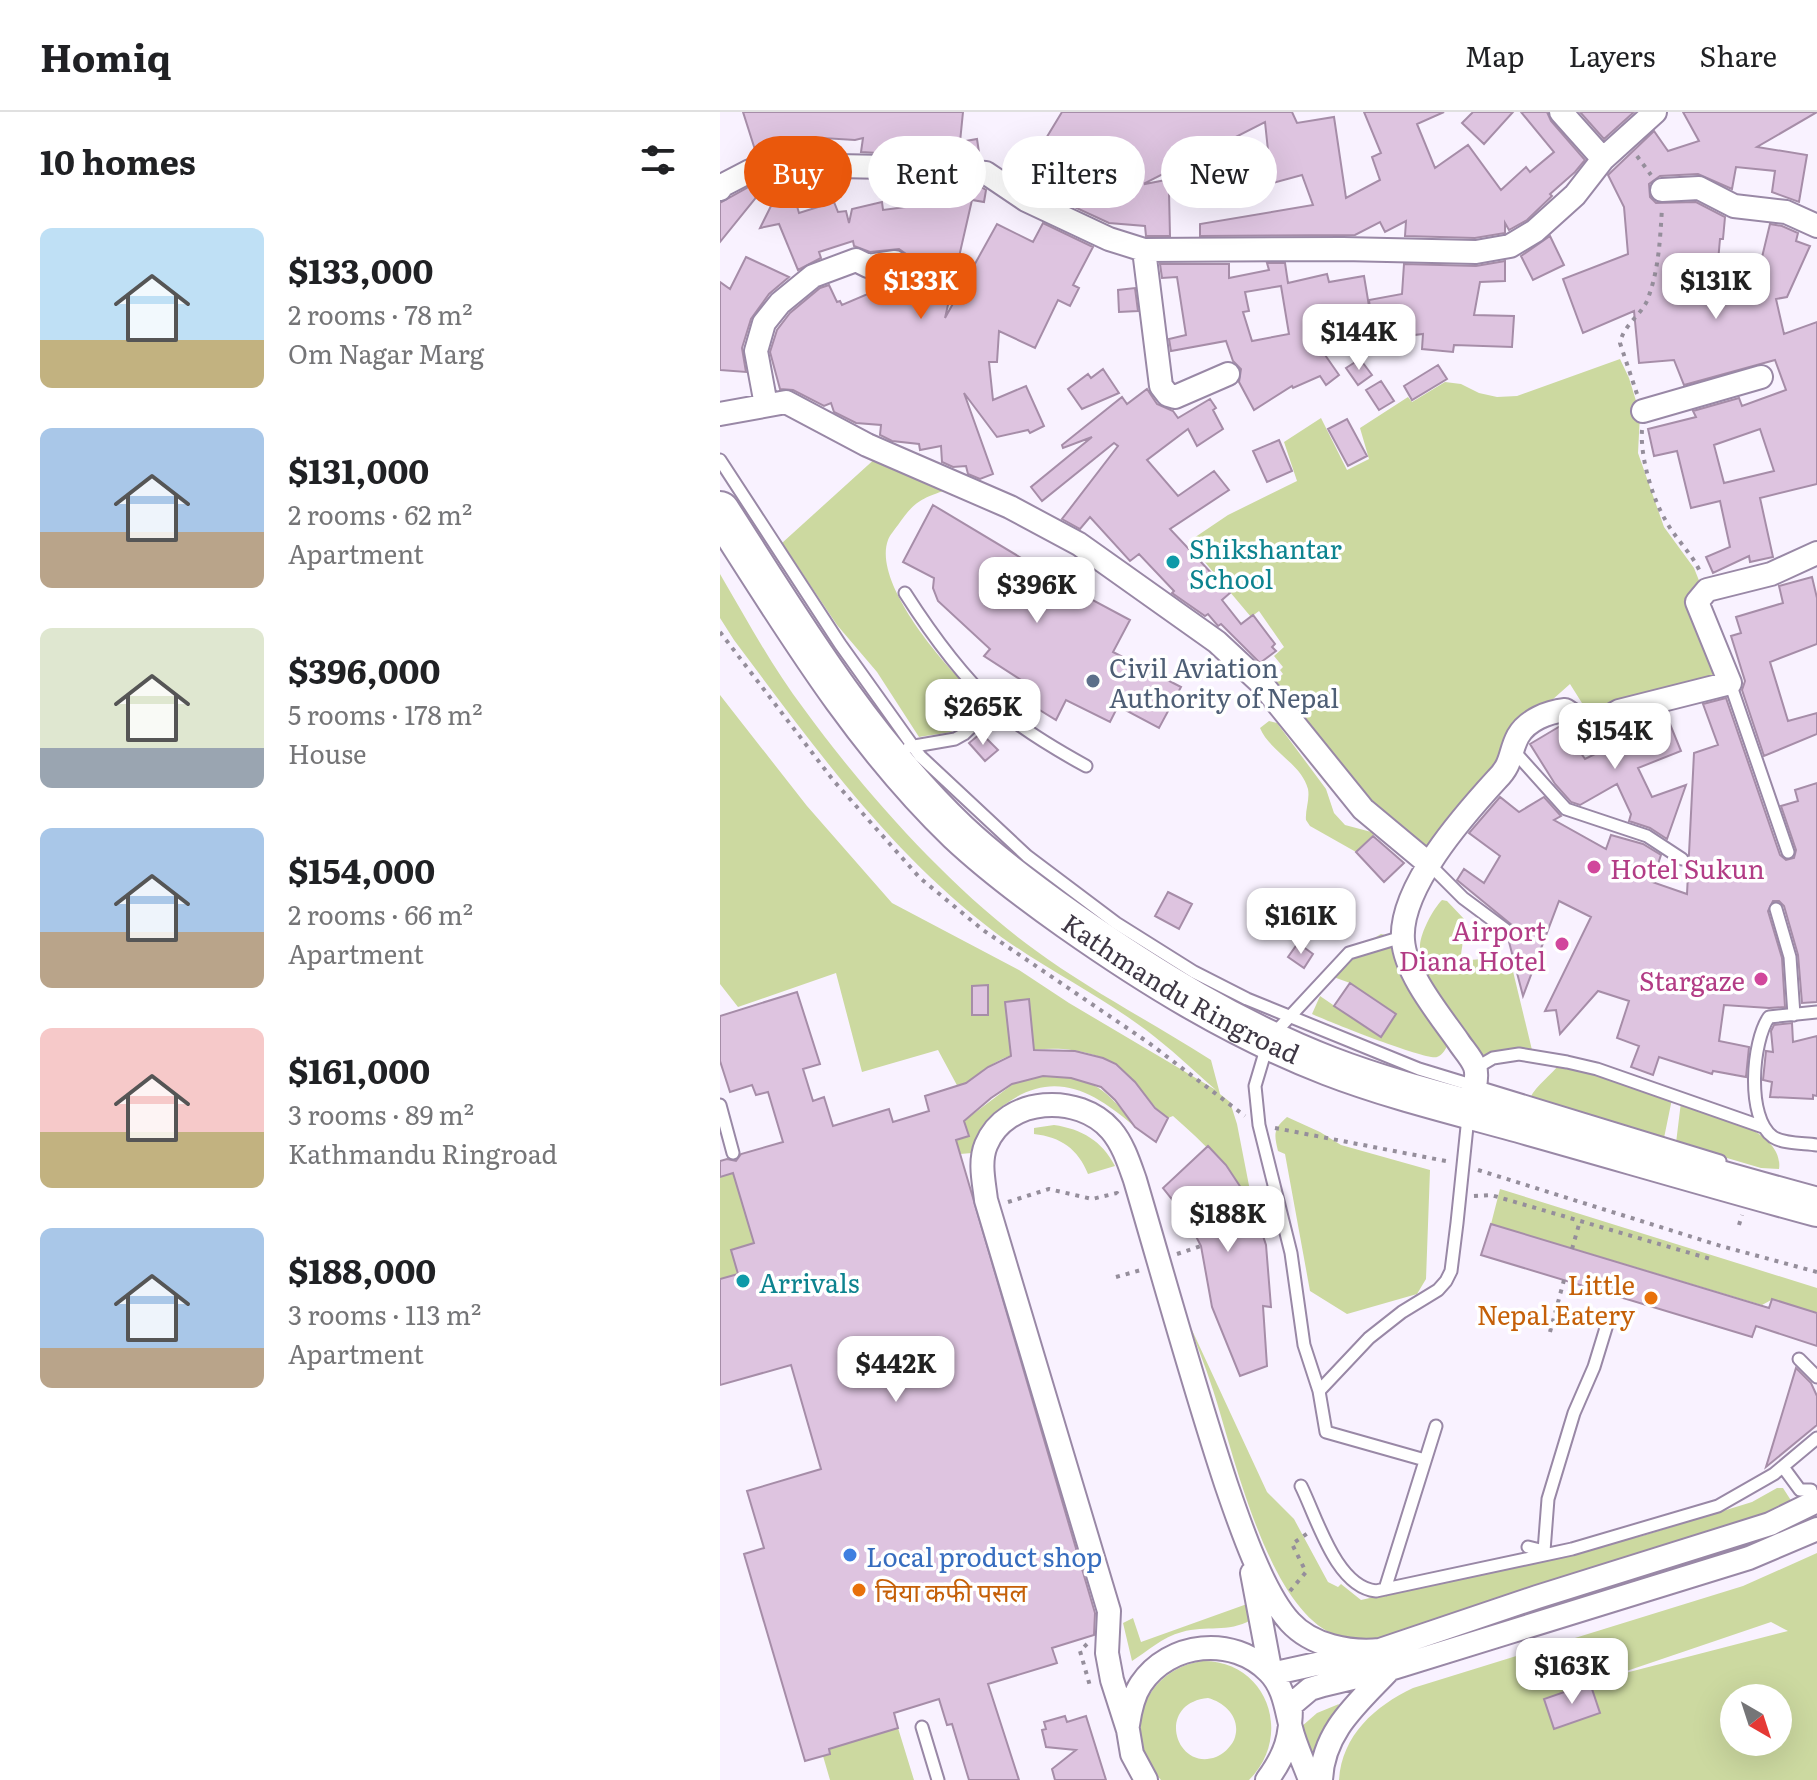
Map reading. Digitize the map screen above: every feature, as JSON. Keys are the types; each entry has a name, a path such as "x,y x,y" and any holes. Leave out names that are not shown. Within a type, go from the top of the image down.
{"highway":[{"name":"Kathmandu Ringroad","path":"720,511 809,650 867,730 902,752 959,833 1031,893 1148,973 1226,1018 1279,1027 1329,1066 1473,1087 1817,1207"}],"street":[{"path":"1561,112 1603,159"},
{"path":"722,187 750,171 789,165 986,173 1026,200 1109,239 1144,250 1476,252 1510,246 1535,231 1575,195 1624,138 1655,112"},
{"path":"1662,190 1699,188 1734,206 1786,212 1817,226"},
{"path":"1144,250 1161,386 1168,395 1175,397 1228,374"},
{"path":"766,405 756,351 764,323 780,303 813,276 856,260 868,266 895,262"},
{"path":"1643,411 1761,377"},
{"path":"720,414 786,402 867,445 1010,507 1079,544 1229,653 1262,684 1363,809 1429,864"},
{"path":"1473,1087 1405,954 1402,937 1408,906 1429,864 1476,801 1509,766 1519,733 1547,712 1565,710 1591,727 1619,711 1730,683 1697,602 1707,590 1771,574 1817,553"},
{"path":"1146,1780 1132,1754 1128,1730 1112,1680 1107,1653 1109,1611 986,1200 982,1158 985,1146 991,1135 1014,1115 1043,1105 1067,1105 1082,1109 1112,1131 1124,1149 1135,1180 1202,1412 1244,1536 1278,1605 1299,1631 1312,1639 1385,1660"},
{"path":"1267,1780 1278,1764 1291,1731 1291,1705 1310,1689 1537,1597 1770,1524 1814,1496"},
{"path":"1128,1730 1129,1711 1141,1684 1172,1656 1196,1648 1224,1649 1253,1660 1271,1674 1385,1660 1749,1558 1817,1529"},
{"path":"1244,1536 1271,1674 1283,1697 1291,1731 1310,1780"},
{"path":"1321,1780 1324,1758 1336,1730 1385,1660"}],"lane":[{"path":"720,460 840,644 902,752 955,739 994,705"},
{"path":"905,593 923,622 994,705 1056,750 1086,766"},
{"path":"1730,683 1788,852"},
{"path":"1513,750 1566,809 1647,836 1682,859"},
{"path":"1429,864 1463,898 1506,930"},
{"path":"1776,909 1790,957 1794,1015"},
{"path":"1402,937 1349,953 1279,1027 1255,1086 1259,1125 1291,1253 1304,1345 1319,1391 1326,1432 1425,1460"},
{"path":"1763,1127 1757,1113 1755,1070 1764,1024 1769,1017 1817,1012"},
{"path":"1319,1391 1369,1338 1402,1312 1438,1290 1446,1281 1451,1271 1473,1087 1493,1058 1519,1054 1597,1069 1763,1127 1777,1140 1817,1145"},
{"path":"1473,1087 1729,1163"},
{"path":"720,1105 733,1153"},
{"path":"1528,1547 1544,1551 1548,1499 1574,1413 1594,1367 1609,1318"},
{"path":"1799,1359 1817,1377"},
{"path":"1385,1589 1436,1426"},
{"path":"1301,1486 1344,1573 1364,1590 1385,1589 1572,1549 1718,1506 1783,1467 1817,1438"},
{"path":"1783,1467 1800,1490 1814,1496"},
{"path":"922,1727 938,1780"},
{"path":"1132,1754 1138,1780"}],"path":[{"path":"1624,138 1662,190 1659,265 1645,304 1622,335 1620,343 1643,411 1641,446 1660,508 1698,566 1707,590"},
{"path":"1006,1203 1049,1189 1092,1199 1117,1193 1121,1206"},
{"path":"1461,1190 1476,1197 1491,1195 1714,1260"},
{"path":"1572,1249 1580,1221"},
{"path":"1116,1277 1139,1270 1135,1257"},
{"path":"1550,1332 1564,1280"},
{"path":"1291,1590 1306,1572 1292,1544"}],"green space":[{"path":"1620,359 1640,414 1638,453 1664,527 1694,568 1700,583 1715,672 1711,677 1592,719 1570,684 1506,741 1504,764 1425,851 1376,812 1271,685 1283,674 1280,670 1283,667 1274,656 1284,647 1259,611 1251,617 1188,542 1228,515 1297,481 1284,442 1321,418 1347,470 1369,459 1360,428 1408,397 1412,402 1445,382 1461,384 1497,397 1517,396"},
{"path":"878,456 946,490 913,506 889,538 886,556 889,573 906,611 971,693 974,706 970,720 947,733 919,737 877,672 837,625 782,543"},
{"path":"720,574 792,693 854,774 941,869 1003,926 1056,965 1211,1060 1220,1094 1230,1102 1237,1124 1253,1206 1226,1169 1196,1137 1173,1116 1168,1118 1162,1113 1125,1072 1098,1056 1065,1049 1030,1050 995,1063 959,1089 938,1050 862,1072 836,973 738,1007 720,984 720,695 807,806 892,903 1019,970 1216,1090 1146,1030 983,923 947,893 880,826 791,715 720,618"},
{"path":"1269,721 1277,723 1326,789 1334,813 1345,825 1375,833 1356,852 1310,826 1306,820 1308,789 1299,772 1260,728"},
{"path":"1442,900 1447,901 1466,921 1460,961 1502,957 1511,963 1532,1050 1508,1052 1476,1064 1460,1039 1441,1006 1421,957 1423,934"},
{"path":"1381,934 1390,936 1449,1043 1437,1057 1397,1047 1312,1014 1320,996 1380,1037 1396,1014 1350,983 1328,975 1340,959"},
{"path":"1560,1063 1672,1099 1664,1138 1530,1098"},
{"path":"1043,1076 1074,1078 1097,1087 1116,1103 1135,1127 1086,1093 1053,1086 1018,1096 999,1109 1000,1114 972,1153 960,1154 956,1140 968,1136 964,1121 1013,1084"},
{"path":"1681,1102 1726,1117 1758,1133 1778,1155 1779,1169 1761,1168 1676,1143"},
{"path":"1287,1117 1341,1145 1430,1170 1426,1279 1417,1294 1347,1314 1310,1291 1285,1154 1278,1151 1276,1140 1277,1129"},
{"path":"1054,1125 1090,1138 1104,1150 1115,1166 1088,1174 1074,1151 1060,1141 1034,1134 1034,1128"},
{"path":"733,1173 754,1243 731,1251 737,1268 762,1268 720,1279 720,1177"},
{"path":"1500,1189 1817,1288 1817,1319 1814,1312 1773,1299 1762,1305 1491,1224"},
{"path":"1185,1315 1267,1492 1294,1519 1328,1582 1338,1587 1341,1584 1361,1600 1642,1536 1752,1502 1777,1488 1783,1488 1792,1502 1788,1507 1392,1637 1352,1640 1338,1636 1313,1621 1292,1596 1273,1564 1243,1490 1210,1381"},
{"path":"1817,1553 1817,1780 1339,1780 1346,1749 1363,1724 1386,1704 1413,1688 1743,1586","holes":["1771,1622 1788,1631 1606,1678"]},
{"path":"1247,1604 1251,1620 1234,1626 1175,1634 1132,1661 1123,1623 1133,1618 1141,1642"},
{"path":"1202,1661 1225,1664 1243,1673 1257,1686 1267,1703 1271,1722 1270,1742 1263,1762 1249,1780 1161,1780 1149,1763 1142,1745 1140,1726 1144,1708 1152,1691 1165,1677 1181,1667","holes":["1208,1698 1227,1708 1234,1719 1236,1733 1224,1752 1202,1759 1190,1755 1181,1746 1176,1723 1181,1711 1191,1703"]},
{"path":"1339,1704 1312,1762 1301,1727 1317,1713"},
{"path":"898,1728 914,1780 830,1780 823,1756 830,1754 829,1749"}],"building":[{"path":"743,112 963,112 961,136 868,136 868,152 861,152 863,138 852,140 852,136 751,136"},
{"path":"1062,112 1292,112 1297,123 1334,117 1346,198 1380,180 1372,157 1381,153 1364,112 1444,112 1417,124 1435,168 1468,145 1501,190 1526,167 1530,172 1554,152 1521,112 1547,112 1551,121 1585,160 1527,220 1509,230 1505,223 1505,233 1475,238 1405,236 1406,221 1385,232 1380,222 1355,235 1200,236 1200,224 1313,205 1302,175 1277,182 1277,136 1266,136 1265,122 1237,136 1161,136 1161,175 1145,183 1145,136 1047,136"},
{"path":"1473,112 1513,112 1484,144 1462,123"},
{"path":"1580,112 1634,112 1604,139"},
{"path":"1683,112 1817,112 1757,147 1807,155 1799,202 1772,192 1775,171 1736,167 1732,189 1698,174 1660,176 1649,184 1650,197 1656,203 1696,202 1725,217 1716,284 1757,278 1770,224 1798,233 1796,241 1810,246 1787,297 1776,299 1784,334 1817,322 1817,484 1760,498 1773,557 1750,562 1749,556 1713,573 1706,557 1730,547 1720,501 1691,508 1677,451 1654,456 1648,429 1696,417 1693,411 1739,398 1742,406 1786,390 1775,360 1684,385 1674,360 1639,363 1634,311 1583,333 1563,279 1628,254 1624,207 1608,175 1654,131 1668,151 1699,141","holes":["1760,429 1774,471 1724,483 1714,445"]},
{"path":"1161,181 1161,208 1169,208 1170,236 1146,236 1145,226 1109,223 1076,208 1145,208 1145,184"},
{"path":"744,190 744,208 748,208 720,242 720,203"},
{"path":"868,205 868,208 883,210 970,208 945,318 997,224 1033,242 1043,223 1093,247 1073,285 1079,288 1070,306 1058,300 1035,348 999,331 997,362 989,362 993,400 1026,386 1044,426 1030,433 1028,430 997,437 964,393 993,474 980,479 968,474 966,466 953,467 942,462 941,446 920,450 919,444 892,441 880,435 881,425 856,423 834,412 831,403 824,406 793,390 780,389 770,352 777,330 790,313 820,288 829,285 837,302 840,301 842,305 882,288 880,282 884,281 883,278 903,273 909,261 899,249 870,252 854,246 853,241 819,252 821,258 798,270 779,224 760,228 770,208 798,208 799,213 815,208 836,208 838,212 846,211 849,223 852,209"},
{"path":"1550,236 1564,265 1533,280 1521,256"},
{"path":"746,257 789,277 769,294 751,319 742,348 746,372 720,370 720,282 730,289"},
{"path":"1505,261 1505,281 1480,282 1474,315 1514,316 1512,347 1454,345 1453,352 1422,349 1423,334 1374,340 1369,300 1402,294 1404,264 1476,266"},
{"path":"1267,263 1285,263 1288,283 1327,274 1329,282 1364,276 1370,312 1338,318 1339,325 1309,332 1339,375 1326,385 1320,376 1292,386 1254,410 1239,382 1241,369 1233,361 1226,341 1171,351 1169,339 1186,335 1177,277 1162,278 1160,264 1229,264 1229,278 1269,270","holes":["1281,286 1289,334 1252,341 1243,312 1249,311 1245,292"]},
{"path":"1135,288 1138,311 1119,312 1118,290"},
{"path":"1360,359 1372,375 1358,385 1346,368"},
{"path":"1438,365 1447,379 1412,400 1404,386"},
{"path":"1103,369 1119,393 1082,409 1068,389 1088,374 1091,378"},
{"path":"1381,381 1394,401 1379,410 1366,390"},
{"path":"1147,389 1157,404 1173,411 1178,418 1210,399 1216,408 1213,410 1223,429 1197,446 1188,429 1147,460 1178,496 1214,471 1229,490 1170,529 1230,593 1222,600 1241,624 1253,615 1275,644 1272,647 1276,651 1260,663 1221,624 1218,626 1208,614 1205,616 1172,593 1174,591 1139,554 1130,561 1090,517 1080,529 1062,519 1118,446 1114,443 1042,501 1031,487 1092,437 1063,448 1062,445 1122,397 1127,404"},
{"path":"1347,419 1367,456 1348,466 1328,429"},
{"path":"1279,440 1292,471 1267,482 1253,451"},
{"path":"933,505 1130,620 1113,652 1181,687 1159,728 1118,706 1110,722 1066,700 1056,720 1025,701 1032,687 984,656 990,649 938,601 933,588 934,578 903,562"},
{"path":"1812,577 1817,598 1817,644 1770,662 1788,721 1817,713 1817,734 1764,756 1742,690 1745,681 1731,636 1741,633 1736,617 1783,603 1779,586"},
{"path":"1726,698 1780,855 1786,860 1794,858 1796,850 1781,806 1798,801 1795,790 1817,783 1817,1002 1802,1003 1798,955 1784,906 1779,901 1773,901 1768,911 1782,958 1785,1007 1724,1005 1719,1041 1749,1047 1746,1077 1713,1071 1712,1074 1659,1057 1653,1075 1631,1067 1639,1046 1617,1038 1629,1001 1598,991 1560,1034 1556,1010 1545,1011 1591,917 1559,901 1523,996 1508,938 1513,934 1513,926 1457,880 1464,869 1484,883 1500,856 1469,833 1500,797 1519,812 1544,797 1561,816 1554,820 1606,849 1611,835 1643,844 1661,855 1652,882 1687,894 1694,753 1718,745 1703,704"},
{"path":"1650,718 1654,731 1670,724 1681,751 1638,768 1652,797 1686,785 1667,839 1650,828 1629,821 1631,814 1617,784 1580,805 1571,802 1555,784 1530,744 1562,725 1585,759 1628,738 1625,724"},
{"path":"981,733 998,750 985,761 969,743"},
{"path":"1373,836 1404,863 1384,882 1356,852"},
{"path":"1168,892 1192,904 1179,929 1155,916"},
{"path":"1298,943 1313,954 1304,968 1288,957"},
{"path":"1350,983 1396,1014 1381,1037 1334,1006"},
{"path":"988,985 988,1015 972,1015 972,986"},
{"path":"797,992 820,1064 803,1069 813,1101 824,1097 833,1126 889,1109 893,1122 929,1111 925,1096 966,1083 988,1067 1011,1056 1005,1002 1029,999 1034,1050 1075,1051 1116,1064 1155,1108 1168,1118 1156,1142 1135,1127 1101,1087 1071,1078 1043,1076 1012,1084 991,1098 964,1121 969,1136 956,1140 1095,1613 1094,1635 1052,1648 1057,1663 988,1684 1019,1780 969,1780 952,1724 947,1725 939,1699 894,1713 898,1728 829,1749 830,1754 805,1761 744,1554 764,1548 747,1491 821,1469 791,1365 720,1385 720,1279 738,1274 731,1250 754,1243 733,1173 720,1177 720,1161 736,1161 741,1154 783,1142 768,1092 756,1095 752,1085 730,1092 720,1061 720,1016"},
{"path":"1792,1023 1793,1042 1817,1036 1817,1096 1813,1095 1813,1099 1770,1097 1772,1082 1763,1080 1766,1051 1773,1052 1771,1031 1774,1025"},
{"path":"1208,1146 1226,1165 1253,1206 1266,1245 1271,1307 1263,1306 1267,1366 1240,1376 1212,1307 1201,1246 1186,1217 1163,1188"},
{"path":"1491,1224 1769,1308 1772,1299 1817,1313 1817,1346 1756,1326 1752,1337 1481,1255"},
{"path":"1796,1368 1811,1383 1817,1396 1817,1425 1766,1467"},
{"path":"1590,1683 1600,1713 1554,1729 1544,1699"},
{"path":"1065,1716 1067,1722 1086,1716 1106,1780 1055,1780 1052,1769 1076,1750 1046,1747 1042,1730 1046,1729 1044,1722"}],"place":[{"name":"Shikshantar School","path":"1173,562"},
{"name":"Civil Aviation Authority of Nepal","path":"1093,681"},
{"name":"Hotel Sukun","path":"1594,867"},
{"name":"Airport Diana Hotel","path":"1562,944"},
{"name":"Stargaze","path":"1761,979"},
{"name":"Arrivals","path":"743,1281"},
{"name":"Little Nepal Eatery","path":"1651,1298"},
{"name":"Local product shop","path":"850,1555"},
{"name":"चिया कफी पसल","path":"859,1590"}]}
